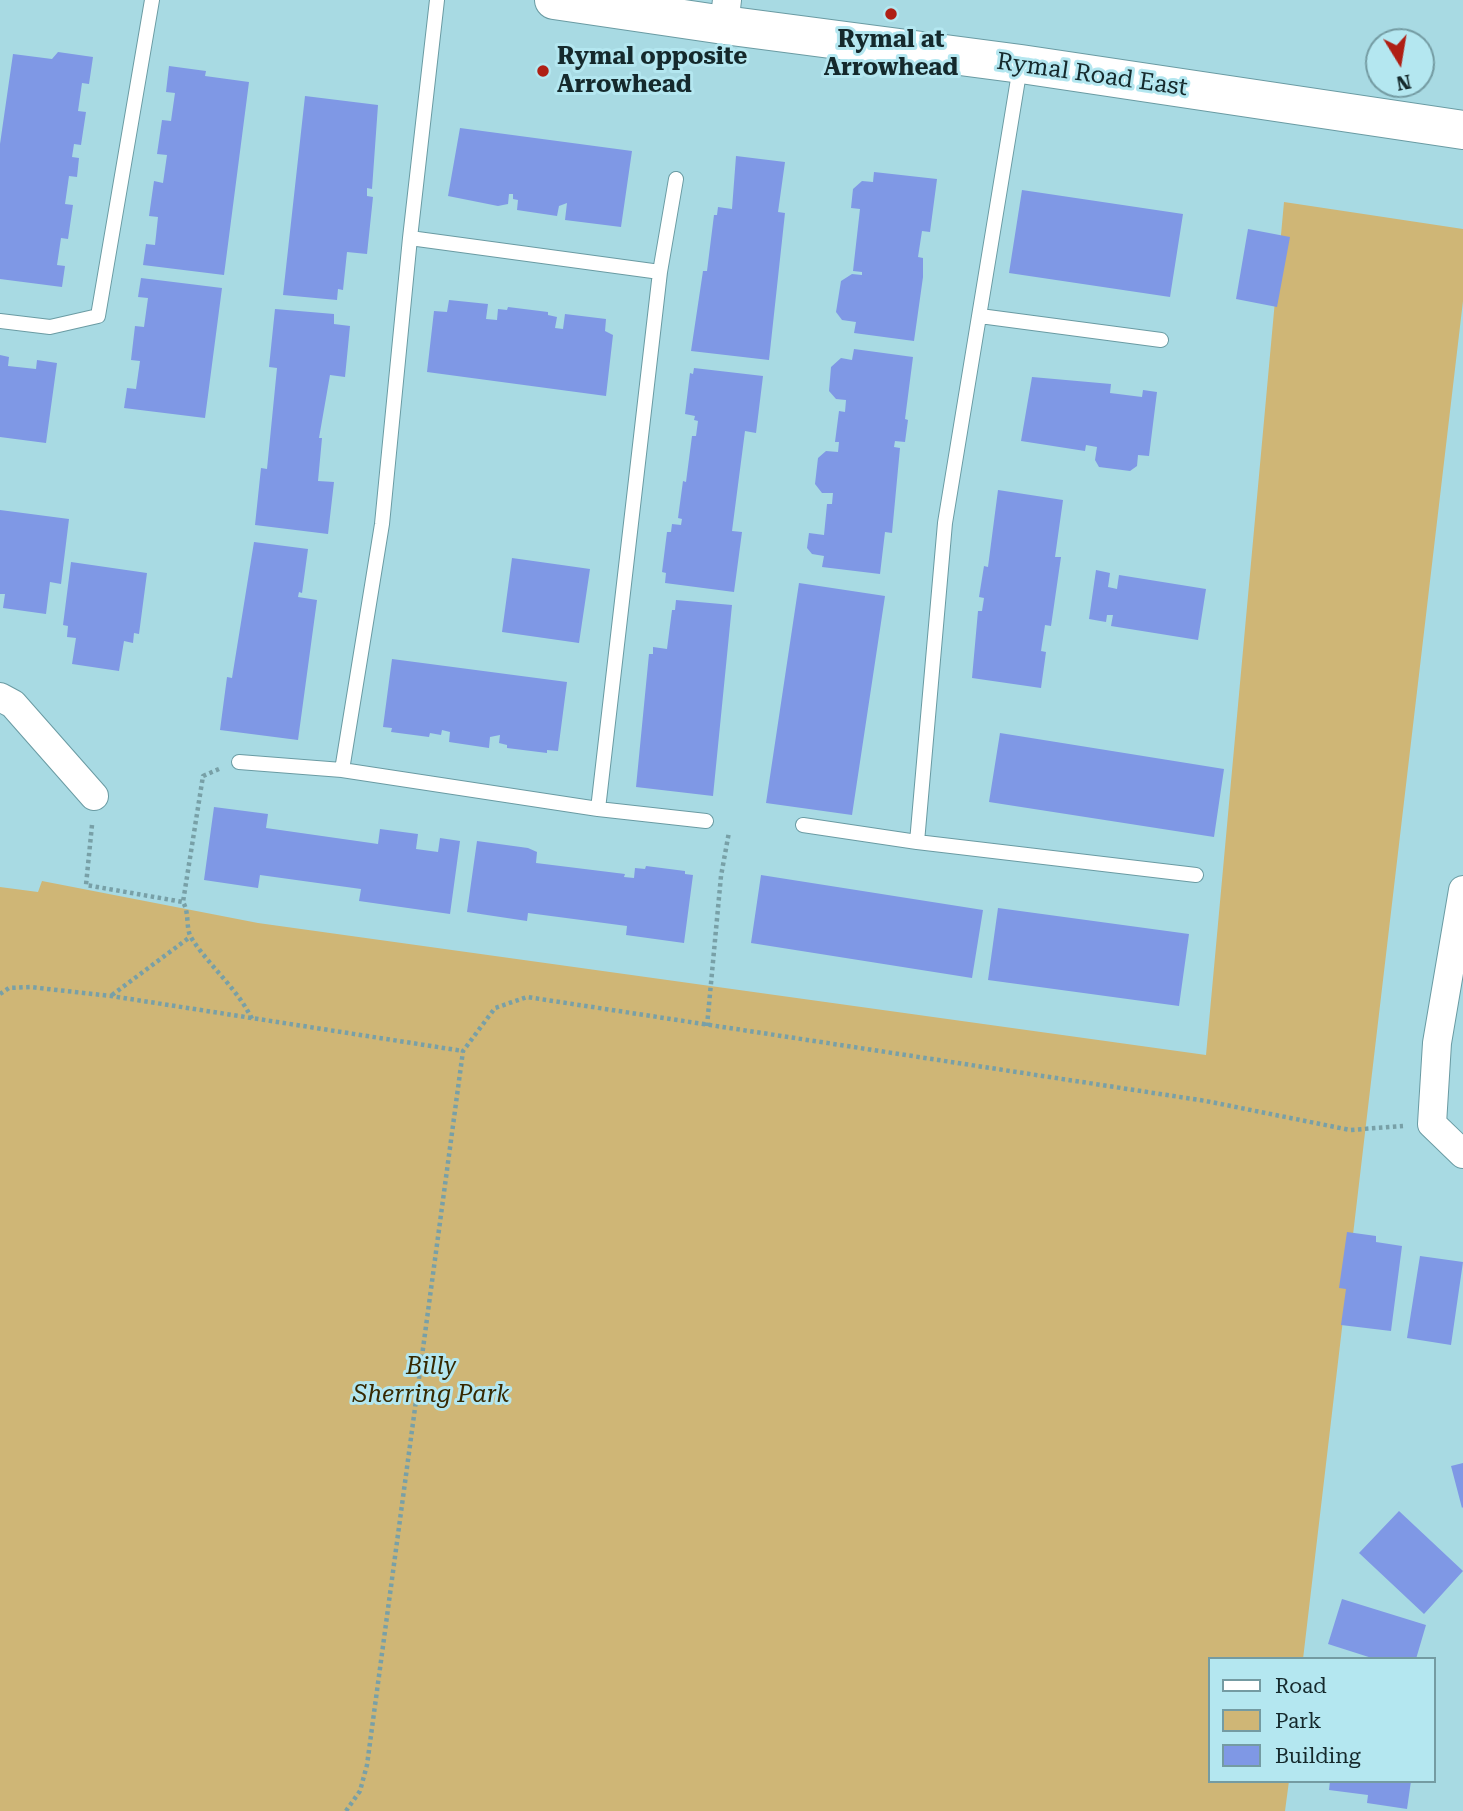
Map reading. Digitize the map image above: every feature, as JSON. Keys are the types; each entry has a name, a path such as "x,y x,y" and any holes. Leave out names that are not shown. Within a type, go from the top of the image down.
{"main road":[{"name":"Rymal Road East","path":"554,0 725,13 1021,64 1463,130"}],"street":[{"path":"0,697 13,704 94,796"},
{"path":"1463,890 1437,1044 1432,1124 1463,1154"}],"lane":[{"path":"0,321 50,327 99,316 152,0"},
{"path":"342,770 382,524 410,237 437,0"},
{"path":"917,842 944,523 981,316 1021,64"},
{"path":"598,809 660,272 676,179"},
{"path":"410,237 660,272"},
{"path":"981,316 1161,340"},
{"path":"239,762 342,770 598,809 706,821"},
{"path":"803,825 917,842 1196,875"}],"path":[{"path":"239,762 203,776 183,902 188,911 190,937 243,1001 253,1019"},
{"path":"94,796 86,885 183,902"},
{"path":"706,821 729,830 721,876 707,1026"},
{"path":"111,996 190,937"},
{"path":"0,994 9,988 30,986 111,996 463,1051"},
{"path":"346,1811 360,1791 367,1765 463,1051 495,1008 527,997 1206,1101 1350,1130 1432,1124"}],"green space":[{"name":"Billy Sherring Park","path":"1284,202 1463,229 1463,301 1303,1657 1208,1657 1208,1783 1289,1783 1285,1811 0,1811 0,887 38,892 42,881 258,923 1206,1055"}],"building":[{"path":"58,52 93,57 89,84 82,83 78,111 86,112 81,145 74,144 72,157 79,158 77,177 69,176 65,204 73,205 68,239 61,238 57,265 65,266 62,287 0,279 0,144 13,54 52,59"},
{"path":"169,66 206,71 205,76 249,82 224,275 143,265 146,244 155,245 158,217 149,216 154,181 163,183 167,155 157,154 162,120 171,121 175,93 166,92"},
{"path":"305,96 378,105 372,189 367,188 367,196 373,197 367,254 347,252 343,290 338,289 337,300 283,295"},
{"path":"460,128 632,151 621,227 565,220 567,203 559,206 557,216 517,210 518,200 513,199 513,194 509,194 508,204 498,206 448,196"},
{"path":"736,156 785,162 778,212 785,213 769,360 691,351 703,271 707,271 714,215 717,215 718,207 732,209"},
{"path":"874,172 937,179 930,232 922,231 918,257 923,258 923,277 914,341 854,333 856,322 842,320 836,312 841,281 852,274 862,275 862,272 853,271 860,209 851,208 853,189 862,181 873,182"},
{"path":"1022,190 1183,214 1170,297 1009,273"},
{"path":"1248,229 1290,237 1277,307 1236,299"},
{"path":"141,278 222,288 205,418 124,408 127,388 136,389 140,361 131,360 135,326 144,327 148,298 138,297"},
{"path":"449,300 488,304 486,319 497,320 498,309 507,310 508,307 548,312 548,315 557,317 555,328 563,329 565,314 606,319 605,331 613,335 606,396 427,372 434,311 447,312"},
{"path":"275,309 334,314 334,324 350,326 345,377 330,375 319,438 322,438 318,481 334,482 328,534 255,525 261,468 267,469 277,368 269,367"},
{"path":"854,349 913,357 905,419 908,420 905,442 895,441 894,447 900,448 892,533 885,532 880,574 822,567 824,556 812,554 807,548 809,533 824,535 827,504 832,504 833,493 822,493 815,484 818,458 826,451 838,452 839,442 835,442 839,411 845,412 846,400 836,399 829,391 831,367 841,358 852,360"},
{"path":"0,355 9,357 8,366 36,369 37,360 57,363 46,443 0,437"},
{"path":"694,368 763,376 756,433 745,431 732,531 742,532 734,592 665,583 666,573 662,572 667,532 671,532 672,524 681,525 682,519 678,518 683,481 686,482 692,436 696,436 698,421 694,420 695,416 685,414 690,373 693,374"},
{"path":"1032,377 1111,384 1110,393 1142,397 1143,390 1157,392 1149,456 1138,455 1137,466 1130,471 1099,467 1095,460 1097,447 1086,445 1085,451 1021,441"},
{"path":"998,490 1063,500 1055,557 1061,557 1051,626 1045,625 1041,651 1046,652 1041,688 972,678 978,611 982,611 984,598 979,597 984,566 988,567"},
{"path":"0,510 69,519 61,584 50,582 46,614 3,608 5,594 0,594"},
{"path":"254,542 308,549 302,593 299,592 298,597 317,600 298,740 220,730 227,677 232,678"},
{"path":"512,558 590,569 579,643 502,632"},
{"path":"71,562 147,573 139,634 134,633 133,643 124,641 119,671 72,664 76,638 67,637 68,626 63,625"},
{"path":"1096,570 1110,573 1108,587 1117,589 1119,575 1206,589 1198,640 1111,626 1113,615 1107,615 1106,622 1089,619"},
{"path":"799,583 885,596 852,815 766,803"},
{"path":"676,600 732,605 713,796 636,787 649,654 653,654 653,647 667,649 672,610 675,610"},
{"path":"392,659 567,682 558,751 547,750 547,753 507,748 507,745 499,743 500,735 490,737 489,748 449,742 450,732 442,730 441,735 430,733 429,737 391,732 392,728 383,727"},
{"path":"1000,733 1224,769 1214,837 989,802"},
{"path":"214,807 268,814 266,828 378,844 380,829 418,834 416,849 438,852 440,838 460,841 450,914 359,901 361,889 260,875 258,888 204,880"},
{"path":"477,841 528,848 537,852 536,863 625,874 624,877 634,878 635,868 645,869 646,866 685,871 685,874 693,875 684,943 626,935 627,926 528,913 527,921 467,912"},
{"path":"761,875 983,910 972,978 751,943"},
{"path":"998,908 1189,934 1179,1006 988,980"},
{"path":"1347,1232 1376,1236 1376,1242 1402,1246 1391,1331 1341,1325 1346,1289 1339,1288"},
{"path":"1420,1256 1463,1262 1451,1345 1407,1338"},
{"path":"1463,1463 1463,1507 1462,1508 1451,1466"},
{"path":"1399,1511 1463,1571 1424,1614 1359,1553"},
{"path":"1342,1599 1426,1625 1417,1657 1369,1657 1328,1644"},
{"path":"1330,1783 1411,1783 1407,1809 1367,1803 1368,1795 1329,1790"}],"place":[{"name":"Rymal at Arrowhead","path":"891,14"},
{"name":"Rymal opposite Arrowhead","path":"543,71"}]}
